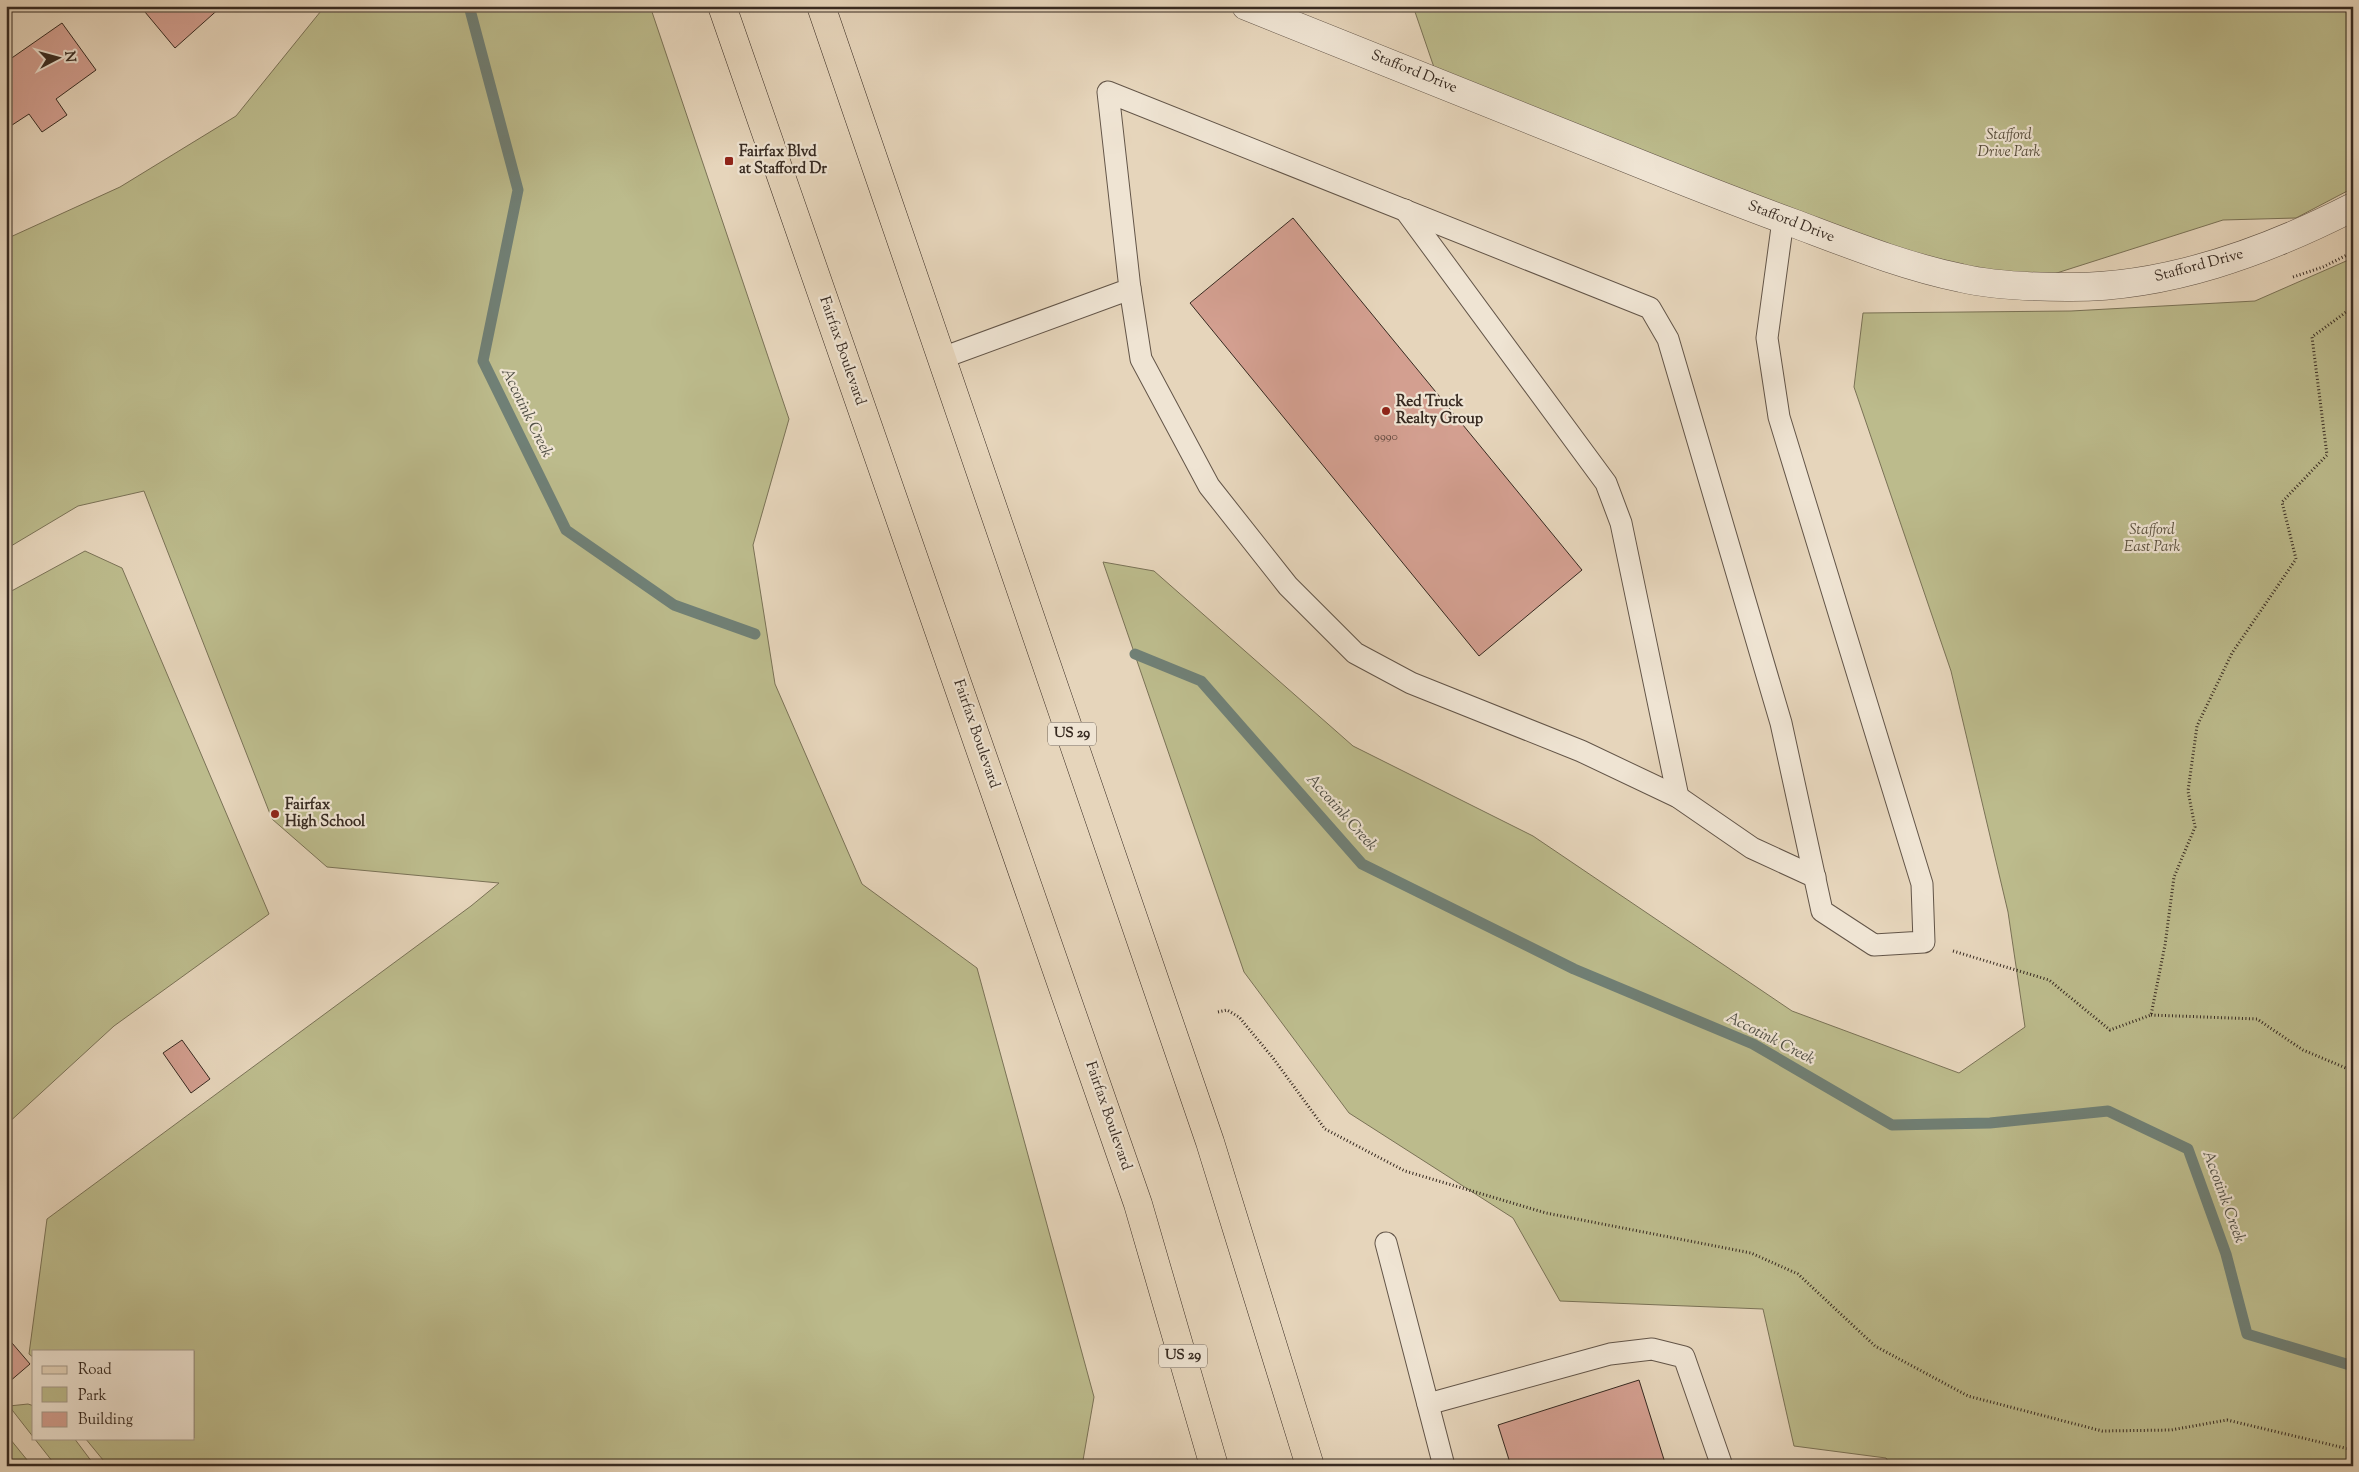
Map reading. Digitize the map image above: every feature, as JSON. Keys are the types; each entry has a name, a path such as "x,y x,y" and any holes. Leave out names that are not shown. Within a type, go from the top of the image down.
{"main road":[{"name":"Fairfax Boulevard","path":"722,6 1138,1204 1214,1466"},
{"name":"US 29","path":"821,6 1210,1142 1310,1466"}],"street":[{"name":"Stafford Drive","path":"1246,6 1686,183 1783,220 1885,258 1962,278 2016,286 2070,288 2117,284 2170,276 2241,257 2309,230 2353,207"}],"lane":[{"path":"1783,220 1766,338 1779,417 1922,884 1924,942 1874,945 1822,911 1815,877 1781,723 1668,339 1650,308 1108,92 1130,288 1141,359 1210,486 1288,586 1355,653 1411,682 1581,751 1678,797 1752,848 1815,877"},
{"path":"1405,210 1606,483 1621,523 1678,797"},
{"path":"942,358 1130,288"},
{"path":"1386,1243 1444,1466"},
{"path":"1428,1404 1610,1354 1652,1349 1684,1357 1722,1466"}],"path":[{"path":"2294,277 2323,267 2353,252"},
{"path":"2151,1015 2165,944 2174,877 2195,827 2188,790 2198,726 2232,653 2296,559 2282,502 2327,454 2312,337 2353,307"},
{"path":"1924,942 2049,980 2110,1030 2151,1015 2257,1019 2302,1050 2353,1070"},
{"path":"1218,1012 1227,1010 1239,1017 1273,1058 1325,1129 1405,1171 1546,1213 1751,1253 1798,1274 1875,1346 1968,1396 2102,1430 2171,1430 2227,1420 2353,1450"}],"green space":[{"path":"325,6 650,6 789,419 753,545 775,684 862,884 977,968 1094,1397 1082,1466 108,1466 87,1440 195,1440 195,1350 32,1350 32,1356 29,1354 47,1219 471,906 499,883 327,867 272,819 144,491 78,506 6,549 6,239 120,187 236,116"},
{"name":"Stafford Drive Park","path":"1413,6 2353,6 2353,188 2296,218 2223,220 2016,286 1885,258 1439,82"},
{"name":"Stafford East Park","path":"2353,258 2353,1466 1891,1466 1886,1458 1794,1446 1763,1309 1560,1301 1513,1218 1349,1113 1244,972 1103,562 1154,571 1353,746 1533,836 1792,1011 1959,1073 2025,1027 2008,912 1951,671 1854,387 1863,313 2071,311 2255,301"},
{"path":"85,551 122,568 269,914 114,1026 6,1125 6,594"},
{"path":"32,1405 32,1435 9,1406"},
{"path":"6,1434 32,1466 6,1466"},
{"path":"36,1440 76,1440 95,1466 56,1466"}],"building":[{"path":"140,6 222,6 175,48"},
{"path":"62,23 96,70 56,99 67,115 42,132 29,114 6,129 6,62"},
{"path":"1293,218 1582,570 1479,656 1190,303"},
{"path":"182,1040 210,1079 191,1093 163,1053"},
{"path":"6,1336 30,1364 9,1382 6,1379"},
{"path":"1639,1380 1666,1466 1511,1466 1498,1425"}],"waterway":[{"name":"Accotink Creek","path":"469,6 518,190 483,361 566,530 674,605 755,634"},
{"name":"Accotink Creek","path":"1135,654 1201,681 1362,864 1574,969 1753,1044 1892,1125 1990,1123 2108,1111 2188,1149 2226,1254 2247,1334 2353,1366"}],"place":[{"name":"Fairfax Blvd at Stafford Dr","path":"729,161"},
{"name":"Red Truck Realty Group","path":"1386,411"},
{"name":"Fairfax High School","path":"275,814"}]}
